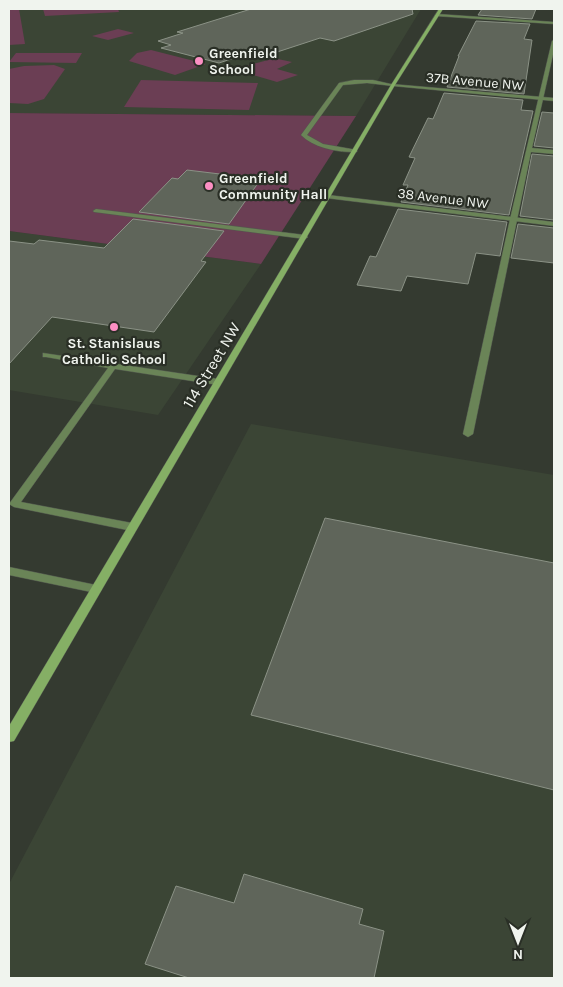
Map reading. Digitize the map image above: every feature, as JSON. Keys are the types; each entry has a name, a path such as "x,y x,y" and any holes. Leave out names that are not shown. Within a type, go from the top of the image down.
{"street":[{"path":"439,12 554,24"},
{"name":"114 Street NW","path":"9,737 393,85 439,12"},
{"path":"468,434 513,219 552,58 554,41"},
{"name":"37B Avenue NW","path":"355,151 317,144 304,135 341,84 356,81 375,81 393,85 554,100"},
{"path":"530,150 554,152"},
{"name":"38 Avenue NW","path":"328,197 554,224"},
{"path":"96,211 305,237"},
{"path":"46,355 218,382"},
{"path":"113,366 14,504 132,527"},
{"path":"9,571 96,588"}],"shaded area":[{"name":"Greenfield School","path":"9,9 421,9 356,116 9,113"},
{"path":"9,9 19,9 25,44 9,45"},
{"path":"43,9 118,9 119,12 45,16"},
{"path":"118,29 134,33 108,40 92,36"},
{"path":"151,50 206,64 175,75 129,61 137,53"},
{"path":"16,53 82,53 76,63 9,62"},
{"path":"273,58 292,62 277,69 298,75 277,82 233,69 258,63"},
{"path":"54,65 65,69 44,99 28,104 9,103 9,69 24,66"},
{"path":"141,80 258,83 249,110 124,107"},
{"path":"9,113 356,116 261,264 9,231"},
{"name":"St. Stanislaus Catholic School","path":"9,231 261,264 158,415 9,390"},
{"path":"251,424 554,475 554,978 9,978 9,884"}],"building":[{"name":"Greenfield School","path":"251,9 412,9 413,14 334,41 320,38 268,55 255,51 219,63 161,48 171,45 158,41 183,33 177,32"},
{"path":"482,9 536,9 532,19 478,15"},
{"path":"476,21 530,24 524,39 532,40 524,94 447,87 458,56"},
{"path":"444,93 523,100 521,110 533,111 509,215 401,202 408,185 403,185 415,158 409,157 428,118 433,119"},
{"path":"542,112 554,113 554,148 534,146"},
{"path":"532,154 554,156 554,220 520,216"},
{"name":"Greenfield Community Hall","path":"187,170 261,179 229,224 139,212 172,178 178,179"},
{"path":"398,209 507,222 500,256 476,253 468,284 407,276 401,291 357,285 370,256 376,257"},
{"name":"St. Stanislaus Catholic School","path":"133,219 224,231 201,261 206,262 154,332 52,317 9,364 9,241 34,244 39,240 104,248"},
{"path":"518,224 554,228 554,263 511,258"},
{"path":"325,518 554,563 554,790 251,715"},
{"path":"244,874 363,909 359,924 384,931 374,978 189,978 145,964 176,886 234,903"}],"place":[{"name":"Greenfield School","path":"199,61"},
{"name":"Greenfield Community Hall","path":"209,186"},
{"name":"St. Stanislaus Catholic School","path":"114,327"}]}
